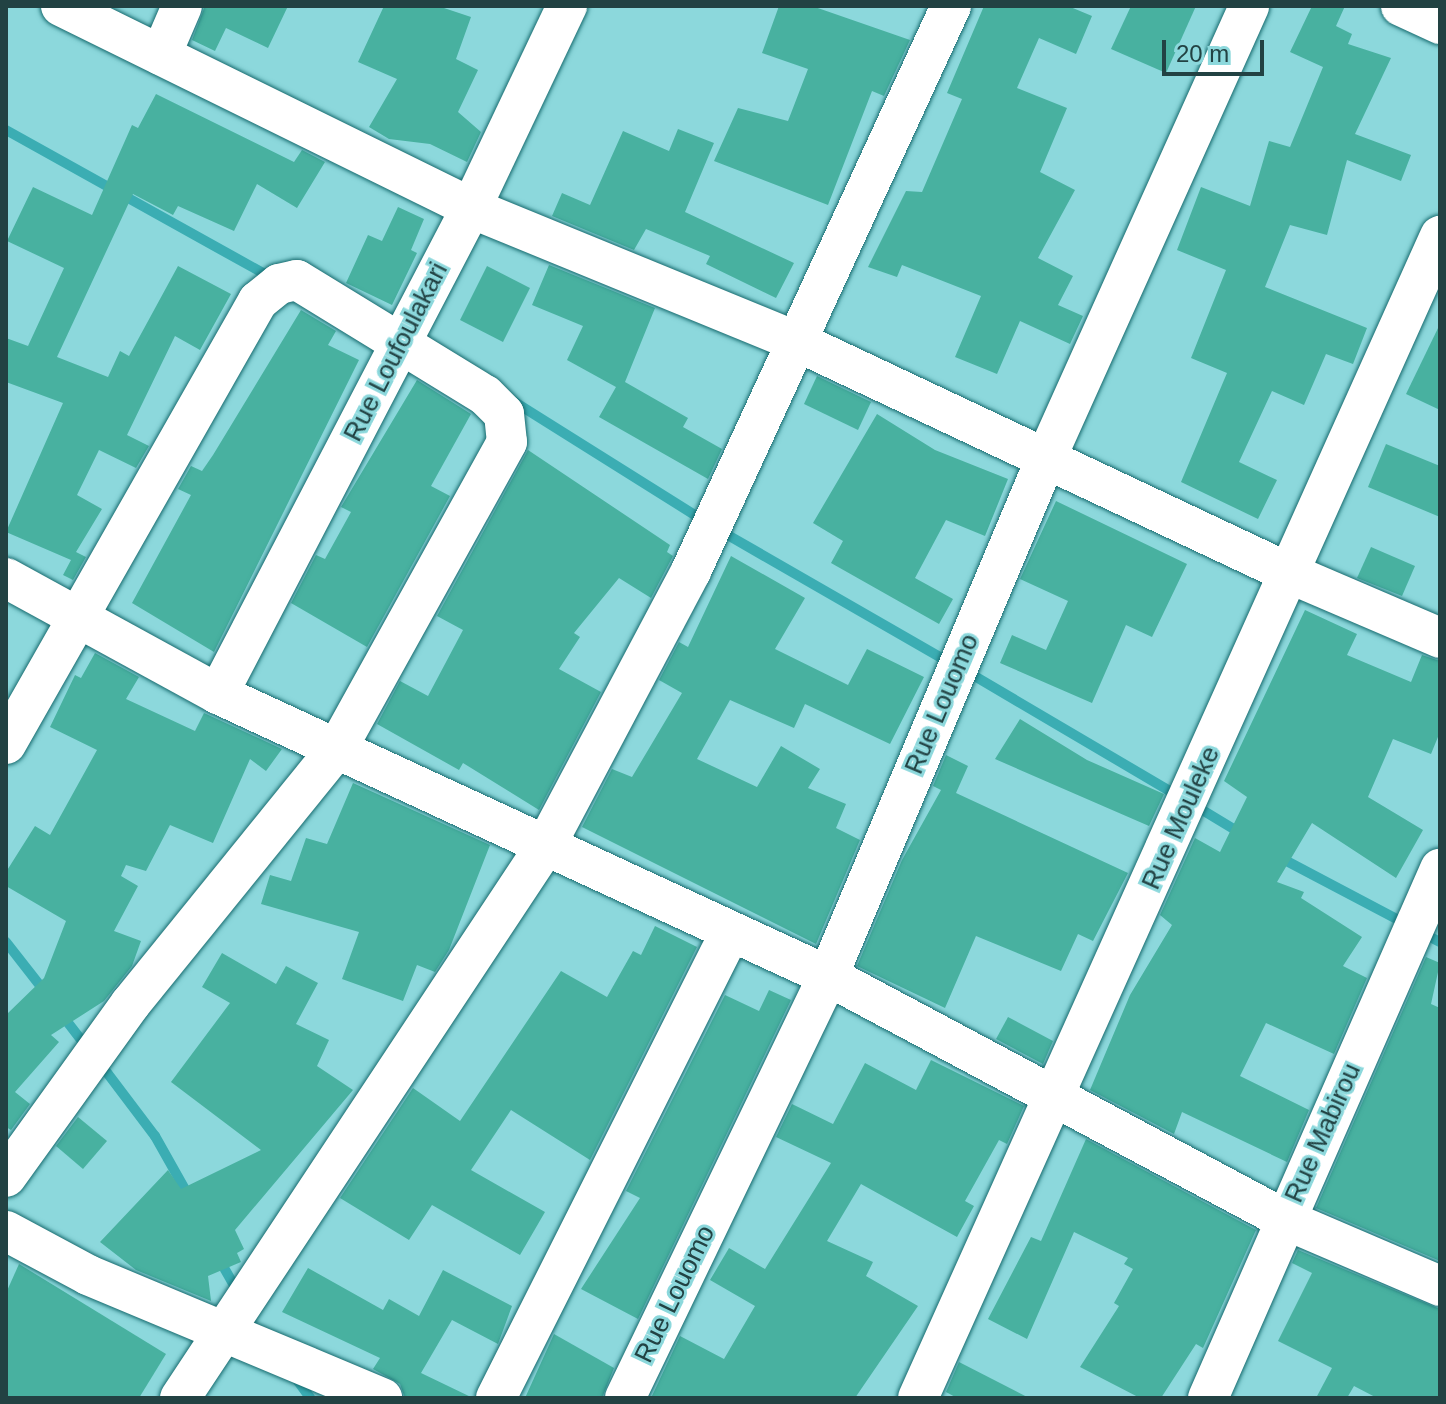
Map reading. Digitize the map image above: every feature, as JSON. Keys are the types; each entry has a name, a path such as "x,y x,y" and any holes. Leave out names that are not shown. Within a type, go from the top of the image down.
{"street":[{"path":"61,6 471,208 796,341 1047,456 1291,574 1440,638"},
{"path":"161,55 182,6"},
{"name":"Rue Loufoulakari","path":"218,694 471,208 567,6"},
{"path":"180,1398 546,845 691,571 951,6"},
{"name":"Rue Louomo","path":"625,1398 828,976 1047,456 1249,6"},
{"path":"1401,6 1440,24"},
{"name":"Rue Mouleke","path":"918,1398 1291,574 1440,236"},
{"path":"6,744 258,301 279,284 297,280 485,395 504,414 507,442 336,750 131,1003 6,1177"},
{"path":"6,578 81,615 218,694 828,976 1053,1099 1284,1219 1440,1286"},
{"name":"Rue Mabirou","path":"1208,1398 1440,869"},
{"path":"496,1398 730,933"},
{"path":"6,1231 221,1333 322,1368 382,1398"}],"building":[{"path":"205,6 288,6 268,48 226,28 215,51 192,40"},
{"path":"384,6 438,6 471,17 456,59 478,70 458,112 481,132 467,162 430,144 389,139 369,127 397,79 358,62"},
{"path":"779,6 812,6 910,40 884,96 872,91 828,205 714,161 738,108 788,121 808,69 762,53"},
{"path":"984,6 1068,6 1092,16 1076,54 1039,38 1017,88 1067,108 1040,172 1075,190 1038,258 1073,276 1058,305 1083,316 1070,344 1020,321 997,374 955,357 981,296 902,265 897,277 868,267 906,191 922,192 962,99 947,93"},
{"path":"1131,6 1196,6 1166,73 1111,49"},
{"path":"1312,6 1345,6 1336,26 1352,34 1348,44 1391,58 1355,134 1411,155 1401,181 1347,160 1327,235 1290,225 1265,287 1367,328 1353,364 1326,354 1304,405 1272,391 1239,462 1277,480 1258,519 1181,482 1227,373 1191,358 1226,270 1177,250 1201,187 1250,206 1269,141 1290,147 1323,67 1290,52"},
{"path":"156,94 294,162 302,150 325,162 297,208 257,184 234,231 178,206 173,215 133,194 57,357 108,377 120,351 129,356 178,266 231,294 200,350 175,336 127,435 149,446 136,468 99,450 77,495 102,509 76,552 86,557 73,580 63,575 71,560 6,532 63,403 6,382 6,338 28,346 64,268 7,241 33,187 92,215 132,125 138,128"},
{"path":"678,129 714,143 685,212 794,263 776,298 706,264 710,256 646,229 634,250 552,216 562,193 590,205 623,131 669,151"},
{"path":"398,207 424,219 411,250 417,253 392,305 346,283 368,235 382,241"},
{"path":"549,265 655,308 625,382 688,418 683,427 722,449 708,479 599,417 616,387 567,360 583,326 532,305"},
{"path":"487,266 530,288 503,342 460,320"},
{"path":"301,310 336,331 328,345 359,360 214,652 132,603 191,495 178,489 191,466 202,471"},
{"path":"1440,324 1440,410 1406,394"},
{"path":"817,376 871,402 858,430 804,404"},
{"path":"417,380 471,414 431,486 450,496 367,647 291,603 316,555 325,559 351,512 341,507"},
{"path":"877,414 935,450 1008,479 985,536 946,520 915,578 953,599 939,624 831,563 843,541 813,523"},
{"path":"1386,444 1440,466 1440,517 1368,487"},
{"path":"528,450 670,545 667,552 673,556 651,598 619,578 574,633 580,637 559,669 601,692 539,810 463,763 459,770 377,724 400,681 428,696 463,630 437,616"},
{"path":"1056,501 1187,564 1152,637 1126,625 1092,703 1000,663 1012,635 1046,650 1068,601 1020,579"},
{"path":"1371,547 1415,566 1402,596 1357,578"},
{"path":"731,556 805,598 775,649 848,685 867,649 924,677 890,744 805,704 794,728 730,700 697,759 757,787 781,746 820,769 808,788 846,804 836,828 860,840 816,944 582,827 612,769 632,777 682,693 659,680 679,642 688,647"},
{"path":"1305,610 1357,634 1347,655 1411,682 1422,655 1440,661 1440,732 1431,754 1393,739 1368,797 1423,830 1396,878 1312,823 1277,882 1304,892 1301,898 1362,937 1343,966 1367,978 1334,1054 1266,1023 1240,1076 1309,1110 1287,1162 1182,1112 1174,1134 1090,1090 1130,995 1172,925 1160,915 1195,838 1220,852 1247,797 1224,781"},
{"path":"95,653 139,677 126,699 195,731 204,713 282,749 266,771 250,759 213,843 170,825 146,871 126,865 121,876 138,886 114,931 141,941 132,966 104,1001 51,1035 59,1042 15,1092 30,1104 11,1130 6,1127 6,1015 44,978 66,921 6,886 6,872 35,826 50,835 97,750 50,727 75,675 81,678"},
{"path":"1020,719 1087,760 1164,794 1149,826 995,759"},
{"path":"946,755 968,766 956,793 1128,873 1093,941 1078,934 1061,971 976,936 945,1008 857,966 902,860 941,790 933,786"},
{"path":"353,783 490,845 449,950 435,972 417,965 403,1001 342,979 359,932 261,904 270,875 291,881 306,838 327,844"},
{"path":"655,926 697,947 590,1160 511,1110 471,1170 545,1212 520,1255 432,1205 409,1240 340,1198 413,1088 460,1121 561,971 607,997 633,951 641,955"},
{"path":"222,953 276,984 286,966 318,983 296,1024 329,1040 317,1066 353,1090 235,1230 244,1249 237,1253 241,1262 208,1276 211,1301 136,1270 100,1242 168,1170 181,1189 261,1150 171,1082 230,1003 202,987"},
{"path":"1426,957 1440,963 1431,1004 1440,1008 1440,1261 1316,1208"},
{"path":"769,990 791,1000 638,1319 581,1289 640,1198 626,1191 725,995 759,1011"},
{"path":"1008,1017 1053,1041 1043,1064 996,1039"},
{"path":"931,1060 1024,1106 1007,1144 999,1140 965,1201 974,1206 957,1237 861,1184 827,1241 873,1262 866,1276 918,1306 855,1398 651,1398 680,1336 724,1359 755,1306 710,1280 729,1248 765,1269 831,1163 776,1137 792,1104 833,1124 865,1063 916,1090"},
{"path":"78,1117 107,1141 83,1169 56,1146"},
{"path":"1086,1139 1256,1230 1203,1348 1196,1344 1161,1398 1140,1398 1080,1367 1119,1306 1114,1303 1133,1269 1124,1264 1128,1258 1074,1232 1027,1339 988,1319 1031,1237 1041,1241"},
{"path":"1298,1250 1440,1309 1440,1398 1377,1398 1354,1386 1347,1398 1316,1398 1332,1368 1278,1341 1312,1273 1292,1263"},
{"path":"19,1264 166,1354 139,1398 6,1398 6,1293"},
{"path":"308,1268 383,1310 389,1299 419,1316 443,1270 512,1306 498,1344 452,1320 421,1373 473,1398 405,1398 400,1384 373,1369 380,1358 282,1312"},
{"path":"554,1334 614,1368 602,1398 525,1398"},
{"path":"959,1362 1029,1398 957,1398 946,1392"}],"waterway":[{"path":"6,130 272,278"},
{"path":"513,401 706,522"},
{"path":"719,530 952,664"},
{"path":"966,671 1180,797"},
{"path":"1194,805 1242,834"},
{"path":"1279,857 1406,924"},
{"path":"1421,932 1440,942"},
{"path":"6,942 45,992"},
{"path":"62,1015 89,1050"},
{"path":"99,1062 155,1136 190,1198"},
{"path":"219,1259 239,1294"},
{"path":"295,1377 310,1398"}]}
